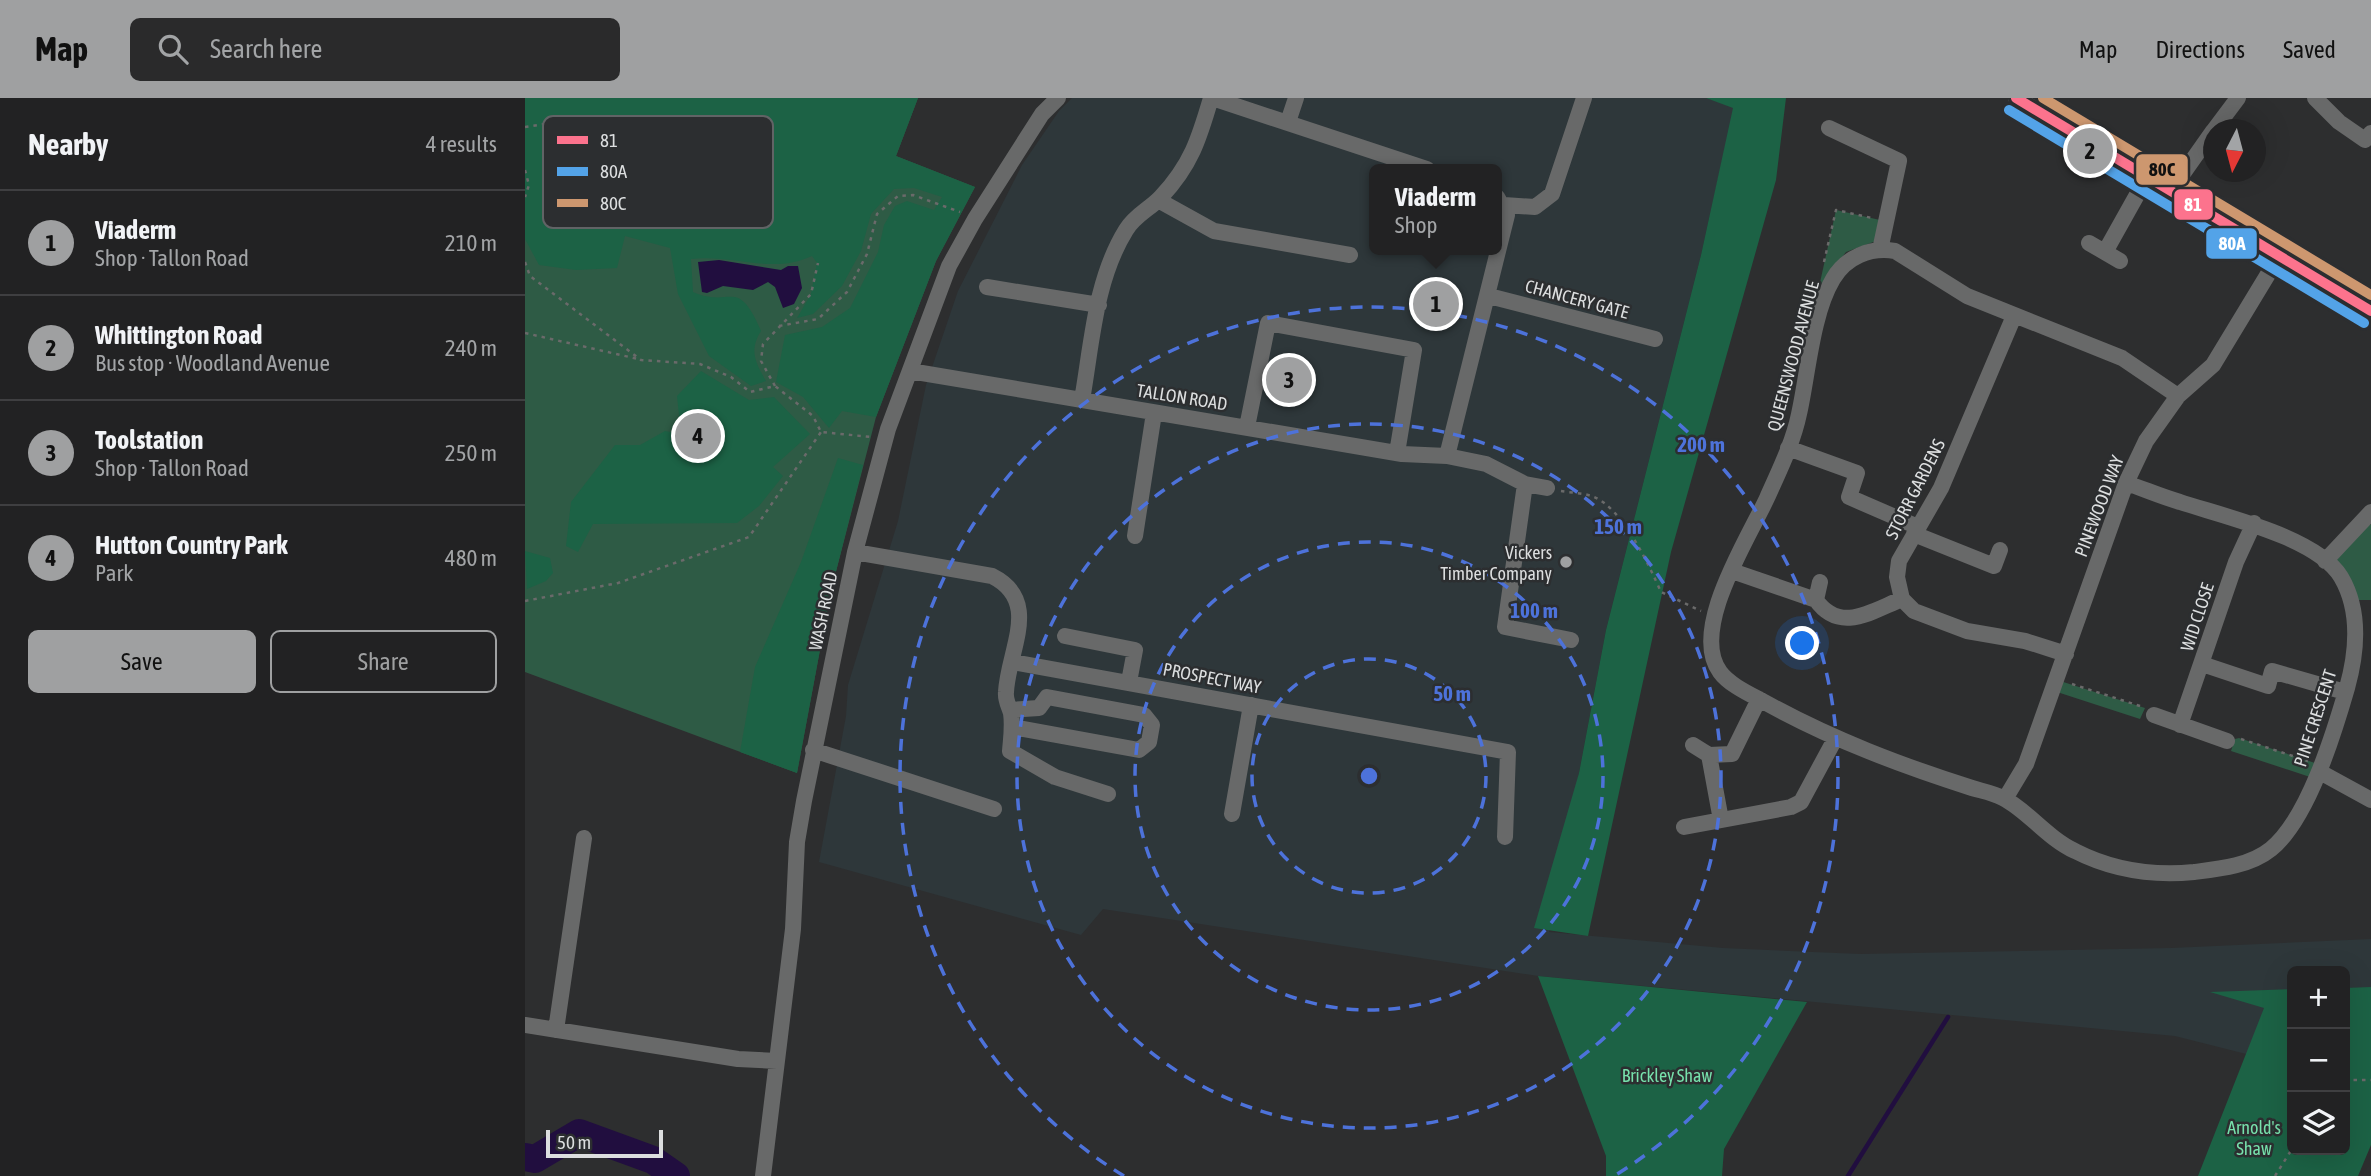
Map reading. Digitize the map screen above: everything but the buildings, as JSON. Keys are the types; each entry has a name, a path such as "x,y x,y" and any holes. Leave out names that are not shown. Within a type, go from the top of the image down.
{"street":[{"name":"WASH ROAD","path":"763,1176 794,913 797,842 813,750 856,552 885,439 949,266 975,219 1042,114 1058,98"},
{"path":"1082,400 1104,277 1127,228 1159,200 1185,170 1196,148 1212,98 1412,164"},
{"path":"1288,122 1296,98"},
{"path":"1502,201 1535,208 1552,194 1584,98"},
{"path":"2016,98 2371,312"},
{"path":"2222,119 2238,98"},
{"path":"2315,98 2339,122 2369,139"},
{"path":"1829,128 1899,161 1879,250 1895,251 1913,259 1945,283 2014,316 2096,345 2151,376 2178,396"},
{"path":"2170,192 2203,146"},
{"path":"2105,252 2147,177"},
{"path":"1159,200 1214,231 1350,255"},
{"path":"1502,205 1507,215 1502,238"},
{"path":"2089,243 2120,261"},
{"name":"QUEENSWOOD AVENUE","path":"1879,250 1853,257 1831,281 1788,448 1732,571 1714,616 1710,638 1721,674 1759,699 1835,739 2005,799"},
{"path":"1447,456 1498,255"},
{"name":"PINEWOOD WAY","path":"2005,799 2026,764 2126,483 2146,441 2178,396 2213,365 2279,256"},
{"path":"987,287 1099,305"},
{"name":"CHANCERY GATE","path":"1489,296 1655,339"},
{"name":"STORR GARDENS","path":"1902,599 1897,577 1899,561 1941,488 2014,316"},
{"path":"1247,427 1268,323 1414,350 1398,453"},
{"name":"TALLON ROAD","path":"910,371 1398,453 1447,456 1486,464 1525,484 1547,488"},
{"path":"1135,536 1154,413"},
{"path":"1788,448 1857,473 1849,497 1916,530 1994,566 2000,550"},
{"name":"PINE CRESCENT","path":"2005,799 2043,832 2098,862 2139,871 2173,874 2246,863 2270,850 2286,834 2320,769 2354,663 2351,600 2339,574 2325,561 2254,523 2184,504 2126,483"},
{"path":"1525,484 1505,627 1571,640"},
{"path":"2325,561 2371,512"},
{"name":"WID CLOSE","path":"2180,725 2236,562 2254,523"},
{"path":"856,552 992,576 1009,584 1017,598 1020,617 1006,693 1011,719 1010,751 1055,777 1108,793"},
{"path":"1732,571 1816,600 1824,612 1846,619 1865,615 1902,599 1914,611 1954,626 2025,641 2066,654"},
{"path":"1816,600 1820,583"},
{"path":"1065,636 1135,650 1129,682"},
{"name":"PROSPECT WAY","path":"1012,662 1508,752 1505,837"},
{"path":"2202,664 2268,686 2273,671 2345,692"},
{"path":"1047,697 1144,715 1152,725 1149,742 1139,750 1011,719 1039,708 1047,697"},
{"path":"1693,745 1709,755 1733,754 1759,699"},
{"path":"1232,814 1251,705"},
{"path":"2154,715 2227,741"},
{"path":"1684,827 1791,807 1801,802 1835,739"},
{"path":"813,750 994,809"},
{"path":"1709,755 1721,820"},
{"path":"2320,769 2371,800"},
{"path":"556,1030 584,838"},
{"path":"525,1025 737,1059 777,1061"}],"path":[{"path":"525,127 543,124"},
{"path":"525,170 529,185 525,197"},
{"path":"779,326 818,319 847,292 867,254 877,214 898,196 913,195 975,219"},
{"path":"1826,296 1819,287 1836,210 1886,221"},
{"path":"525,262 530,276 641,360"},
{"path":"818,263 811,294 763,344 761,361 775,386 813,416 821,432"},
{"path":"525,333 641,360 700,364 731,377 750,392 775,386"},
{"path":"821,432 885,439"},
{"path":"525,601 618,583 749,537 821,432"},
{"path":"1547,488 1596,497 1621,520 1651,568 1661,592 1680,604 1714,616"},
{"path":"2057,680 2145,708 2154,715"},
{"path":"2227,741 2239,738 2320,769"},
{"path":"2350,1080 2371,1080"},
{"path":"2276,1176 2288,1155"}],"shaded area":[{"path":"1072,98 1706,98 1734,107 1701,255 1606,630 1549,932 1723,948 1860,954 2171,948 2371,939 2371,1064 2350,1059 2350,966 2287,966 2287,1050 2262,1058 2175,1036 1538,976 1103,909 1081,935 819,862 846,716 848,685 898,521 926,385 958,291 1022,165 1059,111"},
{"path":"719,260 781,270 788,266 798,266 802,288 794,304 783,308 775,287 768,282 753,290 723,286 707,293 702,292 698,262"}],"green space":[{"path":"525,98 918,98 896,156 975,187 936,261 876,417 831,591 797,773 525,672"},
{"path":"525,98 918,98 896,156 975,187 936,261 876,417 842,411 829,428 803,397 776,382 785,335 822,327 850,308 878,252 884,225 895,206 907,201 934,210 942,197 914,188 894,189 871,214 861,251 842,286 813,314 797,318 811,294 817,263 812,256 782,264 691,259 693,292 739,299 753,314 761,331 755,344 755,356 766,381 751,386 709,356 678,294 670,248 625,236 617,268 576,270 539,265 525,239"},
{"path":"1706,98 1786,98 1776,180 1671,552 1588,936 1534,928 1579,773 1606,630 1701,255 1733,108"},
{"path":"1836,210 1880,220 1876,241 1846,252 1819,287"},
{"path":"701,371 749,400 774,397 810,434 773,467 783,476 759,506 737,523 593,524 578,552 566,546 571,502 615,445 640,445 665,431 681,434 677,396"},
{"path":"838,458 863,465 831,591 797,773 740,752 755,667 801,562"},
{"path":"2365,518 2371,525 2371,600 2351,600 2325,561"},
{"path":"525,551 550,558 553,573 546,581 527,589"},
{"path":"2057,680 2145,708 2140,719 2054,691"},
{"path":"2239,738 2315,763 2310,777 2231,751 2235,739"},
{"name":"Brickley Shaw","path":"1538,976 1807,1002 1724,1149 1722,1176 1606,1176 1606,1156"},
{"name":"Arnold's Shaw","path":"2371,987 2371,1145 2358,1176 2198,1176 2264,1008 2210,992 2287,989 2287,1155 2350,1155 2350,988"}],"waterway":[{"path":"1848,1176 1948,1017"},
{"path":"525,1157 535,1159 579,1133 653,1160 676,1176"}],"transit line":[{"name":"81","path":"2016,98 2371,311"},
{"name":"80C","path":"2043,98 2371,295"},
{"name":"80A","path":"2009,110 2364,323"}],"place":[{"name":"Whittington Road","path":"2090,151"},
{"name":"Viaderm","path":"1436,304"},
{"name":"Toolstation","path":"1289,380"},
{"name":"Hutton Country Park","path":"698,436"},
{"name":"Vickers Timber Company","path":"1566,562"}]}
